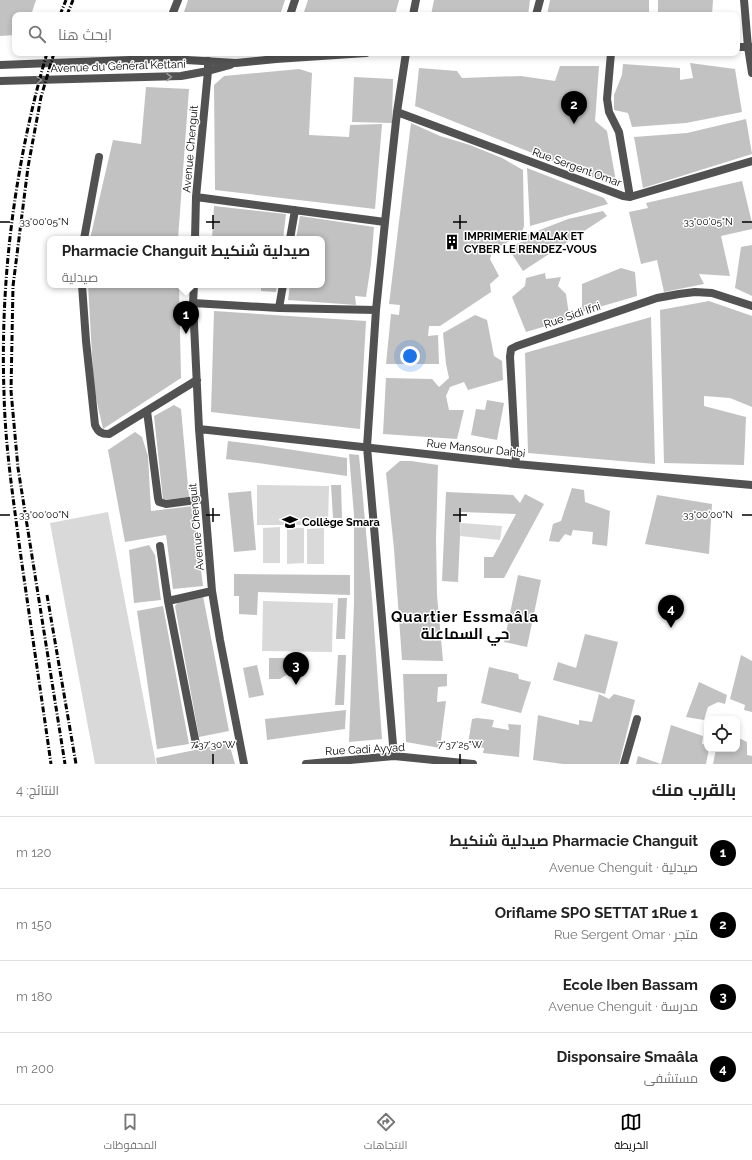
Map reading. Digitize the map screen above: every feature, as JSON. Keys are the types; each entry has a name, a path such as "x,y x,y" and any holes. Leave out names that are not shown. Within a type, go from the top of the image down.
{"street":[{"path":"173,12 178,0"},
{"path":"291,12 295,0"},
{"path":"414,12 416,0"},
{"path":"537,12 540,0"},
{"path":"744,0 752,73"},
{"name":"Avenue du Général Kettani","path":"0,65 158,56 208,62 236,63"},
{"name":"Avenue du Général Kettani","path":"0,81 181,76 208,71 236,63 277,56"},
{"path":"394,756 367,446 376,310 397,112 406,56"},
{"path":"611,56 607,99 609,112 615,121 619,132 630,197"},
{"name":"Avenue Chenguit","path":"195,236 196,197 208,62"},
{"name":"Rue Sergent Omar","path":"397,112 623,196 630,197 752,162"},
{"path":"85,236 99,157"},
{"path":"196,197 385,222"},
{"path":"291,236 295,210"},
{"path":"82,288 95,425 98,431 103,434 109,434 197,380"},
{"name":"Avenue Chenguit","path":"194,288 193,303 199,429 212,591 244,764"},
{"path":"279,308 282,288"},
{"name":"Rue Sidi Ifni","path":"516,464 510,357 512,349 664,296 695,292 712,293 752,306"},
{"path":"193,303 279,308 376,310"},
{"path":"147,411 159,502 166,504 204,499"},
{"name":"Rue Mansour Dahbi","path":"199,429 367,446 516,464 752,484"},
{"path":"160,546 168,601 196,744"},
{"path":"168,601 212,591"},
{"path":"624,764 637,719"},
{"name":"Rue Cadi Ayyad","path":"306,764 342,763 394,756 432,762 472,764"}],"shaded area":[{"path":"257,485 329,486 328,525 257,525"},
{"path":"108,512 156,764 95,764 50,523"},
{"path":"461,523 502,526 500,540 460,536"},
{"path":"280,527 280,563 263,563 263,528"},
{"path":"287,528 304,528 304,563 287,564"},
{"path":"324,528 324,564 307,564 307,529"},
{"path":"263,601 333,603 332,652 262,651"}],"building":[{"path":"0,0 36,0 32,12 12,12 12,35 0,36"},
{"path":"188,0 285,0 281,12 184,12"},
{"path":"308,0 399,0 396,12 304,12"},
{"path":"434,0 530,0 528,12 432,12"},
{"path":"550,0 649,0 649,12 548,12"},
{"path":"658,0 713,0 712,12 658,12"},
{"path":"690,63 735,69 742,112 686,123 632,127 628,113 614,110 614,95 622,75 623,64 680,68 680,80 693,78"},
{"path":"560,66 599,66 595,121 607,131 617,187 415,106 419,68 457,71 462,78 521,76 555,81"},
{"path":"299,69 312,73 309,135 349,137 350,125 382,124 375,209 215,190 214,85 224,76"},
{"path":"354,77 393,79 392,123 352,122"},
{"path":"146,87 189,89 178,236 91,236 113,140 141,144"},
{"path":"746,119 752,154 643,188 634,137 687,133"},
{"name":"IMPRIMERIE MALAK ET CYBER LE RENDEZ-VOUS","path":"411,123 440,136 470,145 502,158 523,170 524,226 521,235 493,250 490,259 499,276 490,284 491,292 440,326 429,326 428,336 438,335 439,364 386,364 391,314 399,315 400,305 389,304"},
{"path":"527,168 604,198 608,204 530,226"},
{"path":"742,181 752,223 752,229 721,236 730,276 699,274 704,284 664,292 657,260 641,264 629,212 648,208 646,203"},
{"path":"214,206 286,214 283,236 212,236"},
{"path":"603,211 607,216 523,271 508,248 528,239 527,235 568,219"},
{"path":"300,216 374,227 371,264 366,297 355,296 356,305 288,300 290,288 325,288 325,236 297,236"},
{"path":"752,245 752,296 735,288 741,247"},
{"path":"621,268 635,272 637,296 582,312 582,284"},
{"path":"545,273 546,279 561,277 558,286 566,294 569,315 566,320 526,332 512,297 525,286 526,278"},
{"path":"88,288 179,288 181,378 103,429 94,389"},
{"path":"261,288 277,288 276,292 261,291"},
{"path":"709,301 752,316 752,407 730,398 704,396 704,406 746,417 744,465 664,463 660,310"},
{"path":"214,311 366,321 360,429 211,412"},
{"path":"475,315 487,320 494,356 502,361 503,380 468,390 464,382 450,387 446,396 449,410 464,410 457,439 383,434 386,378 432,379 439,387 449,378 443,333"},
{"path":"651,317 655,464 528,453 525,353"},
{"path":"487,400 504,403 497,440 471,435 476,409 485,410"},
{"path":"174,405 181,409 189,497 163,500 154,416"},
{"path":"135,432 142,437 148,456 151,511 193,506 203,586 173,589 166,535 125,542 108,450"},
{"path":"228,441 347,458 347,476 226,459"},
{"path":"349,454 359,455 372,598 382,739 349,742 354,603 354,515"},
{"path":"400,461 438,465 436,539 437,595 443,661 402,660 394,549 386,473"},
{"path":"331,485 341,485 342,518 333,518"},
{"path":"572,488 584,490 585,502 610,511 607,546 592,544 593,532 573,530 571,536 565,534 559,542 549,541 553,524 561,521"},
{"path":"251,491 256,550 234,552 228,493"},
{"path":"446,492 513,495 520,503 525,494 544,504 504,578 484,578 484,557 493,557 516,514 461,512 458,582 442,581"},
{"path":"657,495 712,504 709,554 645,544"},
{"path":"149,545 155,555 161,600 134,603 129,550"},
{"path":"234,574 350,575 350,595 258,592 257,615 239,614 239,596 234,596"},
{"path":"518,575 541,580 527,647 504,642"},
{"path":"203,596 229,731 199,737 175,606 180,600"},
{"path":"338,598 347,598 345,639 336,639"},
{"path":"163,606 189,744 157,749 137,611"},
{"path":"585,634 618,642 605,694 553,680 558,662 576,668"},
{"path":"338,655 346,655 344,705 335,705"},
{"path":"741,655 752,661 752,712 744,710 745,705 730,699"},
{"path":"269,658 291,658 291,670 280,679 269,679"},
{"path":"257,665 264,695 249,698 243,668"},
{"path":"489,667 518,674 519,679 531,682 521,713 481,703"},
{"path":"403,674 447,674 447,686 438,687 437,702 446,701 440,748 406,742"},
{"path":"699,682 727,695 725,704 718,702 708,707 704,720 686,717"},
{"path":"599,694 609,699 614,694 635,700 619,764 563,764 533,760 538,715 579,725 579,720 592,722"},
{"path":"346,710 345,729 267,740 265,719"},
{"path":"477,718 494,720 492,727 509,730 508,724 521,725 519,757 483,753 484,748 468,744 472,719"},
{"path":"671,725 703,736 702,744 704,744 704,752 708,752 706,764 661,764"},
{"path":"740,738 747,742 747,755 752,756 752,764 713,764 715,752 740,752"},
{"path":"229,743 235,764 157,764 156,758"},
{"path":"638,756 661,764 636,764"}],"railway":[{"path":"61,12 66,0"},
{"path":"68,12 73,0"},
{"path":"46,56 26,136 18,178 7,264 3,349 6,432 10,471 51,764"},
{"path":"53,56 41,97 28,167 13,286 11,391 18,468 65,764"},
{"path":"47,595 76,764"}],"place":[{"name":"Oriflame SPO SETTAT 1Rue 1","path":"574,124"},
{"name":"IMPRIMERIE MALAK ET CYBER LE RENDEZ-VOUS","path":"452,242"},
{"name":"Pharmacie Changuit صيدلية شنكيط","path":"186,334"},
{"name":"Collège Smara","path":"290,522"},
{"name":"Disponsaire Smaâla","path":"671,628"},
{"name":"Ecole Iben Bassam","path":"296,685"}],"district":[{"name":"Quartier Essmaâla حي السماعلة","path":"465,626"}]}
